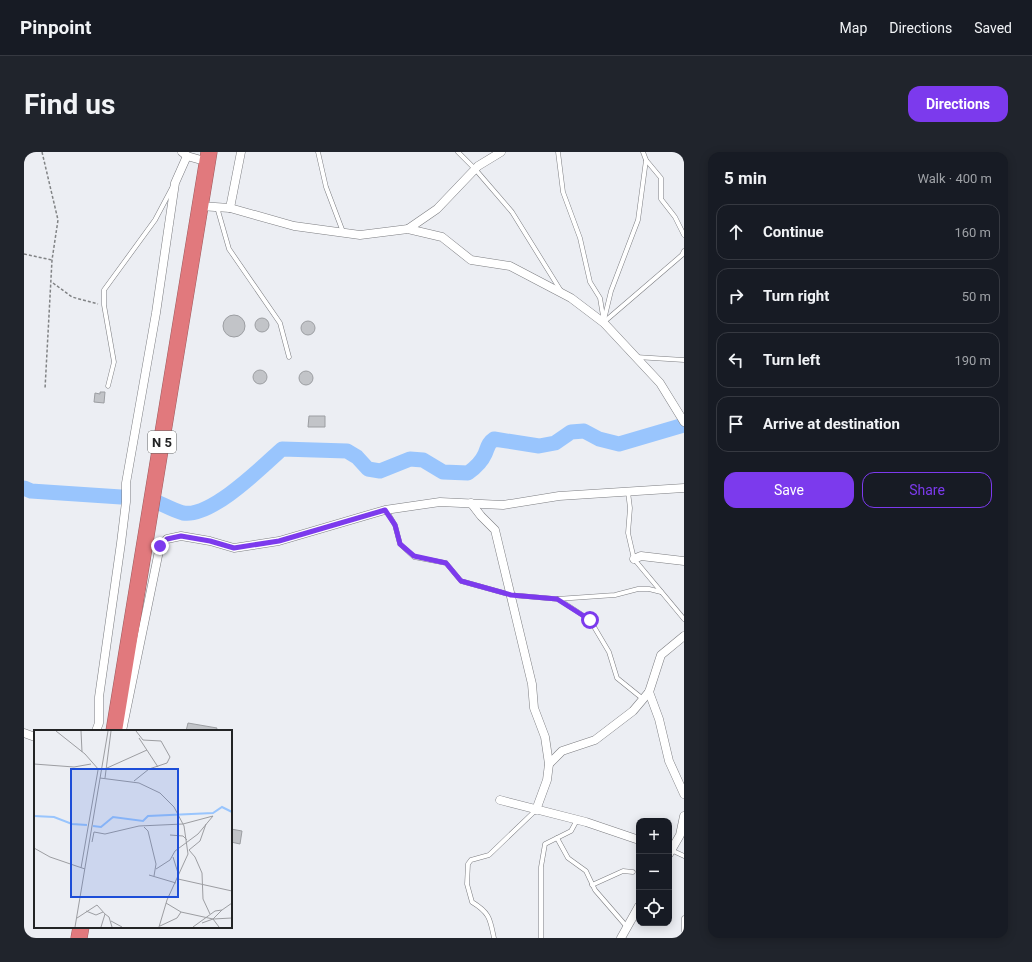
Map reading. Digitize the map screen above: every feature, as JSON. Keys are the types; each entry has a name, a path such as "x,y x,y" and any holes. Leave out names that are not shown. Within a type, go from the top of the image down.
{"highway":[{"name":"N 5","path":"114,730 209,157"},
{"path":"79,938 81,928"}],"street":[{"path":"230,208 241,152"},
{"path":"408,229 437,209 475,169 501,152"},
{"path":"96,730 99,723 99,697 121,543 126,483 156,313 174,183 185,154 209,157"},
{"path":"200,206 230,208 294,226 360,235 408,229 442,237 471,260 510,266 563,294 604,323 660,383 684,422"},
{"path":"122,730 160,546 167,539 181,536 210,541 234,548 279,541 385,510 440,502 503,505 559,496 684,488"},
{"path":"471,503 495,530 532,684 534,708 545,737 549,764 546,780 536,810"},
{"path":"634,559 641,556 684,561"},
{"path":"549,764 562,751 595,740 633,711 646,695 661,655 684,636"},
{"path":"646,695 659,719 669,761 684,794"},
{"path":"24,733 34,737"},
{"path":"500,800 577,820 636,839"},
{"path":"672,848 683,830 684,816"},
{"path":"621,938 636,911"}],"lane":[{"path":"318,152 326,187 343,233"},
{"path":"458,152 475,169 512,212 563,294"},
{"path":"558,152 563,192 580,238 590,282 600,298 604,323"},
{"path":"643,152 646,160 661,178 661,199 675,217 684,235"},
{"path":"604,323 611,291 638,220 646,160"},
{"path":"108,386 114,362 104,305 104,290 155,220 174,183"},
{"path":"217,207 229,249 280,323 288,356"},
{"path":"604,323 682,255 684,251"},
{"path":"635,357 684,360"},
{"path":"628,492 630,508 628,533 634,559 684,619"},
{"path":"385,510 395,525 400,544 414,556 446,563 461,581 511,595 557,599 615,595 638,589 649,589 662,592"},
{"path":"557,599 590,620 609,652 617,678 646,695"},
{"path":"494,938 490,918 483,909 472,902 467,884 468,864 471,860 489,855 536,810"},
{"path":"541,938 541,866 545,844 571,830 577,820"},
{"path":"557,838 568,858 586,871 595,890 627,927"},
{"path":"672,852 684,856"},
{"path":"592,885 623,871 633,872"},
{"path":"684,918 684,931"}],"path":[{"path":"42,152 58,220 52,260 45,389"},
{"path":"24,254 52,260"},
{"path":"52,282 72,297 104,305"}],"building":[{"path":"234,315 238,316 244,322 244,330 238,336 234,337 230,336 224,330 223,326 224,322 230,316"},
{"path":"259,318 265,318 269,322 269,328 265,332 259,332 255,328 255,322"},
{"path":"305,321 311,321 315,325 315,331 311,335 305,335 301,331 301,325"},
{"path":"257,370 263,370 267,374 267,380 263,384 257,384 253,380 253,374"},
{"path":"303,371 309,371 313,375 313,381 309,385 303,385 299,381 299,375"},
{"path":"100,392 105,392 104,403 94,402 95,393 100,394"},
{"path":"309,416 325,416 325,427 308,427"},
{"path":"188,723 217,728 216,730 186,730"},
{"path":"232,829 242,831 240,844 232,842"}],"waterway":[{"path":"157,502 183,513 194,512 207,508 236,490 282,449 347,451 357,457 368,469 380,471 410,459 423,460 443,472 468,473 480,463 489,444 494,439 539,446 555,443 571,432 584,431 599,439 619,444 684,425"},
{"path":"24,488 31,491 121,497"}],"route":[{"path":"160,546 167,539 181,536 210,541 234,548 279,541 385,510 395,525 400,544 414,556 446,563 461,581 511,595 557,599 590,620"}]}
